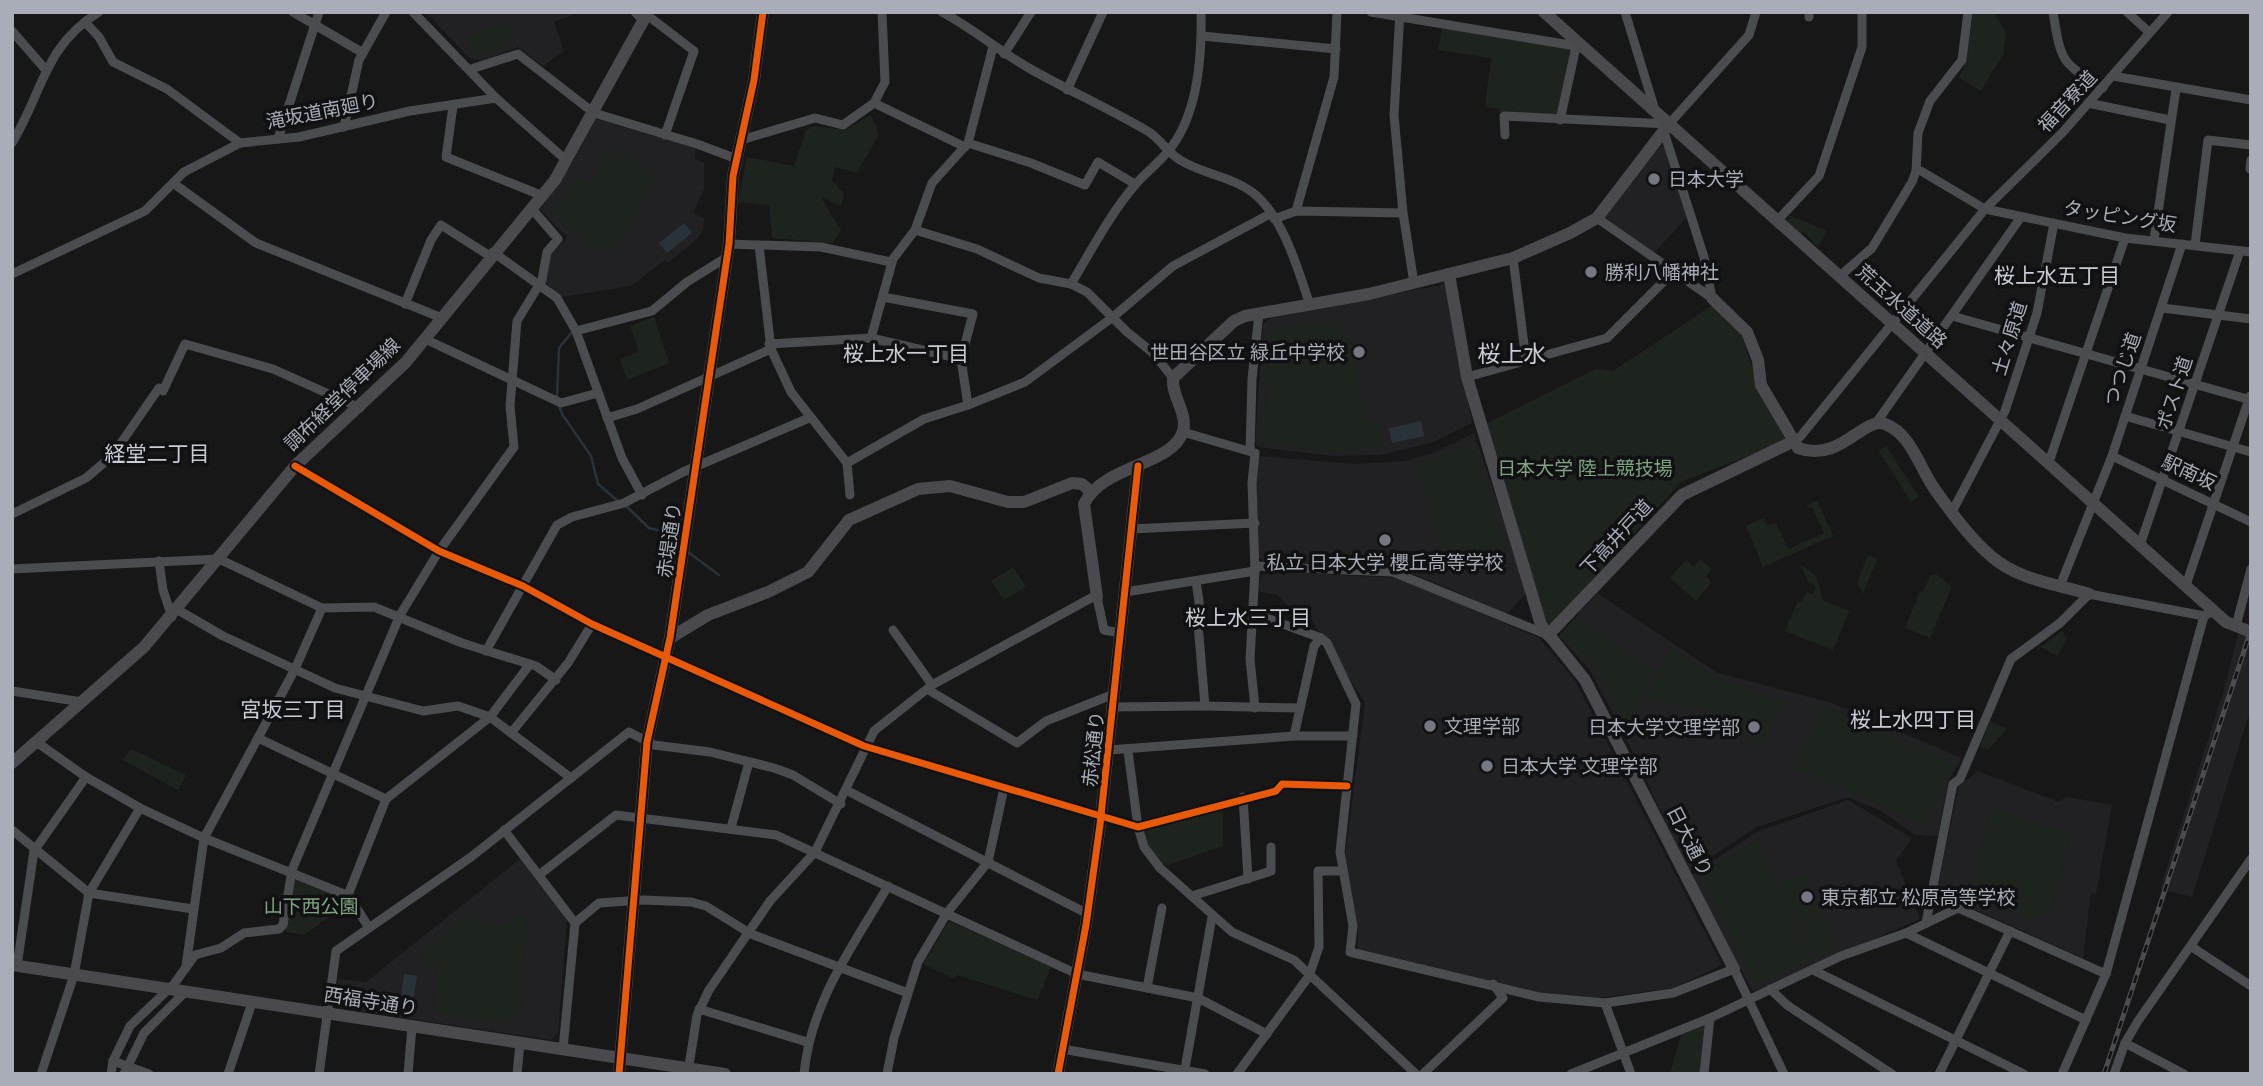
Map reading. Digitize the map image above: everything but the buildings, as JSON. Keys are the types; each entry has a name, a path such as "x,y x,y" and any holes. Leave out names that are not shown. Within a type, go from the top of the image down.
{"street":[{"path":"12,143 37,94 45,69 85,22 99,12"},
{"path":"293,12 363,52"},
{"path":"278,139 319,12"},
{"path":"344,127 363,52 386,12"},
{"path":"413,12 471,69 496,98 567,160"},
{"name":"赤堤通り","path":"619,1074 647,742 667,657 729,244 731,193 763,12"},
{"path":"741,140 815,118 843,125 874,103 885,82 882,12"},
{"path":"942,12 1004,54 1066,90 1148,132 1163,142 1180,161 1244,187 1258,197 1272,216 1296,265 1310,305"},
{"path":"1004,54 1031,12"},
{"path":"1066,90 1102,12"},
{"path":"1071,284 1135,184 1169,150 1182,131 1192,98 1202,36 1201,12"},
{"path":"1297,211 1334,77 1337,12"},
{"path":"1371,12 1400,14 1579,47 1560,120"},
{"name":"荒玉水道道路","path":"1544,12 1579,47 1655,111 1667,128 1893,322 2186,585 2208,614 2251,632"},
{"path":"1625,12 1655,111"},
{"path":"1173,378 1234,321 1259,313 1414,283 1513,258 1597,218 1667,128 1749,35 1756,12"},
{"path":"1777,221 1819,176 1862,47 1862,12"},
{"path":"1840,276 1872,248 1912,182 1916,171 1918,133 1930,101 1962,60 1968,12"},
{"path":"2053,12 2060,54 2070,68 2103,88"},
{"path":"2127,12 2149,32"},
{"name":"福音寮道","path":"1792,442 1800,437 1985,209 2103,88 2168,12"},
{"path":"1400,14 1394,115 1403,214 1414,283"},
{"path":"643,15 694,51 665,135"},
{"name":"調布経堂停車場線","path":"12,763 128,662 175,613 295,466 361,408 425,339 492,254 543,196 593,113 643,15"},
{"path":"85,22 99,37 113,62 167,89 240,143"},
{"path":"12,32 45,69"},
{"path":"1202,36 1336,49"},
{"path":"871,338 891,262 915,230 933,183 966,145 993,47"},
{"path":"471,69 518,54 593,113 737,159"},
{"path":"2113,76 2251,100"},
{"path":"2154,240 2176,89"},
{"name":"滝坂道南廻り","path":"12,274 145,211 184,172 240,143 278,139 410,111 496,98"},
{"path":"874,103 966,145 1031,163 1085,185 1098,162 1135,184"},
{"path":"2088,103 2171,120"},
{"path":"453,106 446,157 543,196"},
{"path":"1505,135 1504,116 1667,128"},
{"path":"1667,128 1704,257 1712,298"},
{"path":"2195,245 2208,140 2251,145"},
{"name":"タッピング坂","path":"1921,171 1985,209 2125,238 2246,251"},
{"path":"173,183 256,243 442,318"},
{"path":"111,1074 113,1061 130,1026 168,990 200,953 221,948 244,933 279,929 283,925 291,873 400,615 439,551 514,447 509,422 517,321 539,285 547,252 558,239 532,209"},
{"path":"847,463 923,419 968,405 1025,382 1113,317 1174,266 1272,216 1297,211 1403,214"},
{"path":"1597,218 1712,298 1747,332 1758,360 1761,385 1792,442 1804,451 1826,453 1876,423 2021,216"},
{"name":"土々原道","path":"1953,510 2005,411 2029,337 2054,223"},
{"path":"405,304 431,240 441,225 492,254 557,298 576,331 622,458 642,495"},
{"path":"915,230 977,248 1040,278 1071,284 1098,300 1126,331 1153,353 1173,378 1183,432"},
{"path":"2049,462 2125,238"},
{"path":"729,244 840,250 891,262"},
{"name":"つつじ道","path":"2060,586 2112,456 2182,244"},
{"path":"759,245 770,347 791,391 809,418 847,463 850,495"},
{"name":"ポスト道","path":"2140,545 2218,316 2246,251"},
{"path":"576,331 652,311 687,282 727,257"},
{"path":"1513,258 1526,360"},
{"path":"1467,377 1607,338 1673,272"},
{"name":"日大通り","path":"1449,274 1467,377 1541,625 1585,680 1751,999 1784,1074"},
{"path":"883,297 972,314 961,359 968,405"},
{"path":"2162,308 2251,319"},
{"path":"1250,451 1252,379 1259,313"},
{"path":"1952,316 2250,398 2186,585"},
{"path":"607,418 637,409 709,378 770,347 871,338 961,359"},
{"path":"425,339 556,401 598,393"},
{"path":"12,514 86,478 112,456 159,388 163,391 185,344 273,369 361,408"},
{"path":"2125,416 2251,452"},
{"path":"486,651 557,525 572,517 642,495 696,466 809,418"},
{"path":"1876,423 1898,432 1918,459 1936,491 1982,548 2004,566 2027,578 2090,594 2208,614 2106,974 2062,1074"},
{"path":"1183,432 1255,453 1252,483 1255,568 1250,659 1255,708"},
{"path":"1121,634 1104,630 1084,504 1090,491 1101,481 1164,452 1183,432"},
{"name":"下高井戸道","path":"1548,635 1682,495 1792,442"},
{"name":"駅南坂","path":"2112,456 2251,522"},
{"path":"295,466 439,551 523,586 592,624 864,747 1138,827 1276,790 1282,784 1347,786"},
{"name":"赤松通り","path":"1058,1074 1088,914 1101,817 1138,466"},
{"path":"670,638 708,615 768,592 808,572 849,520 918,489 950,486 1008,502 1024,502 1072,483 1082,484 1090,491"},
{"path":"1131,529 1255,523"},
{"path":"12,569 219,559 322,608 374,607 486,651 530,664 556,680"},
{"path":"159,561 163,590 175,613 295,669 366,698 424,711 458,706 490,717 571,778"},
{"path":"1125,592 1255,568 1394,572 1548,635"},
{"path":"2236,626 2251,569"},
{"path":"1196,581 1202,622 1198,624 1205,706"},
{"path":"1926,923 1953,784 1960,779 2011,659 2060,623 2090,594"},
{"path":"688,1071 699,1009 747,931 815,852 841,804 864,747 874,731 930,687 978,658 1097,597"},
{"path":"186,966 204,838 295,669 322,608"},
{"path":"1253,613 1321,638 1327,643 1356,704 1340,852 1353,926 1350,953 1493,984 1539,997 1605,1003 1673,993 1734,969"},
{"path":"511,733 556,680 592,624"},
{"path":"893,630 930,687 1017,743 1046,721 1113,700 1299,708"},
{"path":"1294,736 1314,646 1321,638"},
{"path":"348,895 386,799 490,717 530,664"},
{"path":"12,691 82,702"},
{"path":"319,1074 336,951 504,830 629,732 640,735 647,742 710,751 793,775 841,804"},
{"path":"1109,750 1128,751 1294,736 1353,736"},
{"path":"257,738 386,799"},
{"path":"35,741 86,777 140,808 204,838 348,895 369,928"},
{"path":"1128,751 1138,827 1144,847 1161,869 1231,932 1294,960 1416,1074"},
{"path":"731,828 749,762"},
{"path":"15,966 34,851 86,777"},
{"path":"887,1074 908,993 923,952 947,913 988,862 1004,788"},
{"path":"846,790 1088,914"},
{"path":"1243,797 1248,879"},
{"path":"41,1074 74,975 89,893 140,808"},
{"path":"539,875 616,815 769,833 1077,974 1198,998 1267,1034"},
{"path":"12,830 34,851 89,893 193,909"},
{"path":"504,830 575,923 563,1049"},
{"path":"1192,896 1271,871 1271,847"},
{"path":"2114,1074 2124,1043 2251,859"},
{"path":"1237,1074 1309,976 1319,947 1318,871 1343,871"},
{"path":"804,1074 807,1042 818,1007 888,886"},
{"path":"575,923 599,904 633,900 691,902 706,906 747,931 908,993"},
{"path":"1147,988 1162,908"},
{"path":"1571,1074 1710,1018 1770,989 1906,933 1958,908 2106,974"},
{"path":"1185,1072 1212,917"},
{"path":"1939,1074 2010,931"},
{"path":"1906,933 2086,1020"},
{"path":"2192,947 2251,986"},
{"name":"西福寺通り","path":"15,966 563,1049 688,1071 725,1074"},
{"path":"1813,970 2024,1074"},
{"path":"1423,1074 1503,998 1493,984"},
{"path":"1770,989 1787,1005 1892,1074"},
{"path":"125,1070 144,1033 185,992"},
{"path":"228,1074 252,1003"},
{"path":"1605,1003 1625,1052 1630,1074"},
{"path":"699,1009 807,1042"},
{"path":"1704,1074 1710,1018"},
{"path":"408,1074 412,1027"},
{"path":"517,1074 520,1043"},
{"path":"2124,1043 2184,1074"},
{"path":"1062,1049 1205,1074"},
{"path":"113,1061 125,1070 149,1074"}],"shaded area":[{"path":"426,12 580,12 554,22 564,51 543,66 518,47 482,61 469,58"},
{"path":"596,119 695,148 695,159 704,163 704,189 693,213 704,218 703,230 696,240 668,263 665,260 631,286 561,297 545,282 551,254 567,238 540,209 571,165"},
{"name":"日本大学","path":"1661,146 1665,146 1686,218 1653,254 1606,218 1605,211"},
{"path":"684,223 692,233 667,253 659,243"},
{"name":"世田谷区立 緑丘中学校","path":"1446,284 1472,423 1434,442 1380,455 1333,456 1258,447 1255,442 1263,325 1269,319"},
{"path":"1421,421 1424,436 1392,443 1389,428"},
{"name":"私立 日本大学 櫻丘高等学校","path":"1474,433 1528,592 1505,616 1460,593 1396,567 1263,561 1259,557 1256,482 1259,456 1356,464 1405,461 1433,453"},
{"name":"日本大学 文理学部","path":"1282,572 1401,578 1539,638 1574,679 1722,965 1673,988 1596,998 1541,993 1358,950 1358,927 1345,856 1365,703 1311,619 1291,608 1277,595 1258,591 1261,575"},
{"name":"日本大学文理学部","path":"1597,593 1718,673 1829,702 1962,758 1948,781 1938,836 1915,835 1881,811 1848,797 1757,827 1689,871 1624,734 1589,669 1559,636"},
{"path":"2241,623 2251,626 2251,708 2192,897 2160,889 2222,696"},
{"path":"1978,771 2059,802 2066,797 2112,805 2096,894 2091,893 2083,958 1958,902 1935,900 1959,786"},
{"name":"東京都立 松原高等学校","path":"1848,800 1912,838 1896,861 1920,919 1753,992 1691,875 1759,831"},
{"path":"520,859 567,919 558,1034 551,1040 339,1008 335,1004 338,979 366,982"},
{"path":"404,974 417,976 412,1008 400,1006"}],"green space":[{"path":"1973,12 1994,12 2006,33 2003,54 1981,91 1959,78 1967,60"},
{"path":"510,21 517,42 479,56 472,53 466,37"},
{"path":"1442,26 1572,48 1559,117 1499,112 1499,109 1485,107 1491,58 1438,50"},
{"path":"871,115 879,134 857,173 835,167 832,180 844,194 841,206 821,197 841,231 833,243 772,238 769,205 738,202 747,157 794,166 806,130 813,126 845,130"},
{"path":"608,148 657,172 618,250 591,247 552,211 579,177 591,183"},
{"path":"1791,216 1827,231 1818,246 1803,232 1799,234 1786,222"},
{"name":"日本大学 陸上競技場","path":"1713,305 1741,334 1759,389 1786,441 1681,482 1547,630 1484,425 1596,369 1613,371"},
{"path":"654,317 669,363 627,380 620,359 639,351 630,326"},
{"path":"1339,320 1342,337 1349,336 1366,421 1379,419 1384,447 1331,451 1262,443 1269,336 1278,328"},
{"path":"1474,445 1508,552 1467,566 1442,553 1417,463"},
{"path":"1886,446 1919,497 1911,502 1879,451"},
{"path":"1817,500 1833,536 1763,567 1746,526 1764,518 1767,526 1776,522 1788,549 1824,533 1812,507 1808,508 1807,505"},
{"path":"1868,555 1877,559 1863,594 1857,583"},
{"path":"1700,559 1712,569 1706,577 1712,582 1696,601 1670,578 1686,560 1694,567"},
{"path":"1800,564 1816,576 1823,600 1849,611 1833,650 1785,631 1798,601 1802,602 1807,592 1813,594 1816,586 1808,582"},
{"path":"1013,567 1026,587 1004,600 991,581"},
{"path":"1936,574 1952,587 1930,638 1905,628 1920,591 1923,592 1930,576"},
{"path":"1577,619 1654,670 1627,728 1599,671 1561,636"},
{"path":"2062,631 2067,639 2057,656 2041,647"},
{"path":"1672,648 1715,677 1782,700 1763,746 1748,743 1726,713 1644,700"},
{"path":"1822,705 1955,763 1927,826 1794,767"},
{"path":"1990,721 2007,729 1988,750 1980,746"},
{"path":"131,749 186,775 178,790 123,760"},
{"path":"1223,805 1223,846 1165,866 1147,845 1141,828"},
{"path":"1990,808 2070,833 2054,908 2028,921 1972,894"},
{"path":"1757,839 1813,959 1763,982 1752,979 1700,875"},
{"path":"1806,873 1821,911 1798,920 1782,884"},
{"name":"山下西公園","path":"297,879 344,897 348,904 304,935 286,932 293,881"},
{"path":"521,912 527,920 520,1013 508,1024 434,1012 435,1004 432,1003 438,964 422,961 424,948 470,913 477,922 502,927"},
{"path":"1822,912 1837,948 1816,958 1799,921"},
{"path":"949,921 1051,967 1037,1000 957,975 954,979 923,964"},
{"path":"1706,1023 1700,1074 1670,1074 1682,1032"}],"waterway":[{"path":"557,397 559,348 572,332"},
{"path":"558,403 562,414 591,456 598,484 619,502"},
{"path":"625,505 649,528 661,531 678,543"},
{"path":"688,552 719,575"}],"railway":[{"path":"2104,1074 2251,630"}],"cycle path":[{"path":"619,1074 647,742 670,638 729,244 733,176 754,80 763,12"},
{"path":"295,466 439,551 523,586 592,624 864,746 1138,827 1276,791 1282,784 1347,786"},
{"path":"1058,1074 1086,925 1100,825 1138,466"}],"place":[{"name":"日本大学","path":"1654,179"},
{"name":"勝利八幡神社","path":"1591,272"},
{"name":"世田谷区立 緑丘中学校","path":"1359,352"},
{"name":"私立 日本大学 櫻丘高等学校","path":"1385,540"},
{"name":"文理学部","path":"1430,726"},
{"name":"日本大学文理学部","path":"1754,727"},
{"name":"日本大学 文理学部","path":"1487,766"},
{"name":"東京都立 松原高等学校","path":"1807,897"}],"district":[{"name":"桜上水五丁目","path":"2057,275"},
{"name":"桜上水一丁目","path":"906,353"},
{"name":"桜上水","path":"1512,353"},
{"name":"経堂二丁目","path":"157,453"},
{"name":"桜上水三丁目","path":"1248,617"},
{"name":"宮坂三丁目","path":"293,709"},
{"name":"桜上水四丁目","path":"1913,719"}]}
